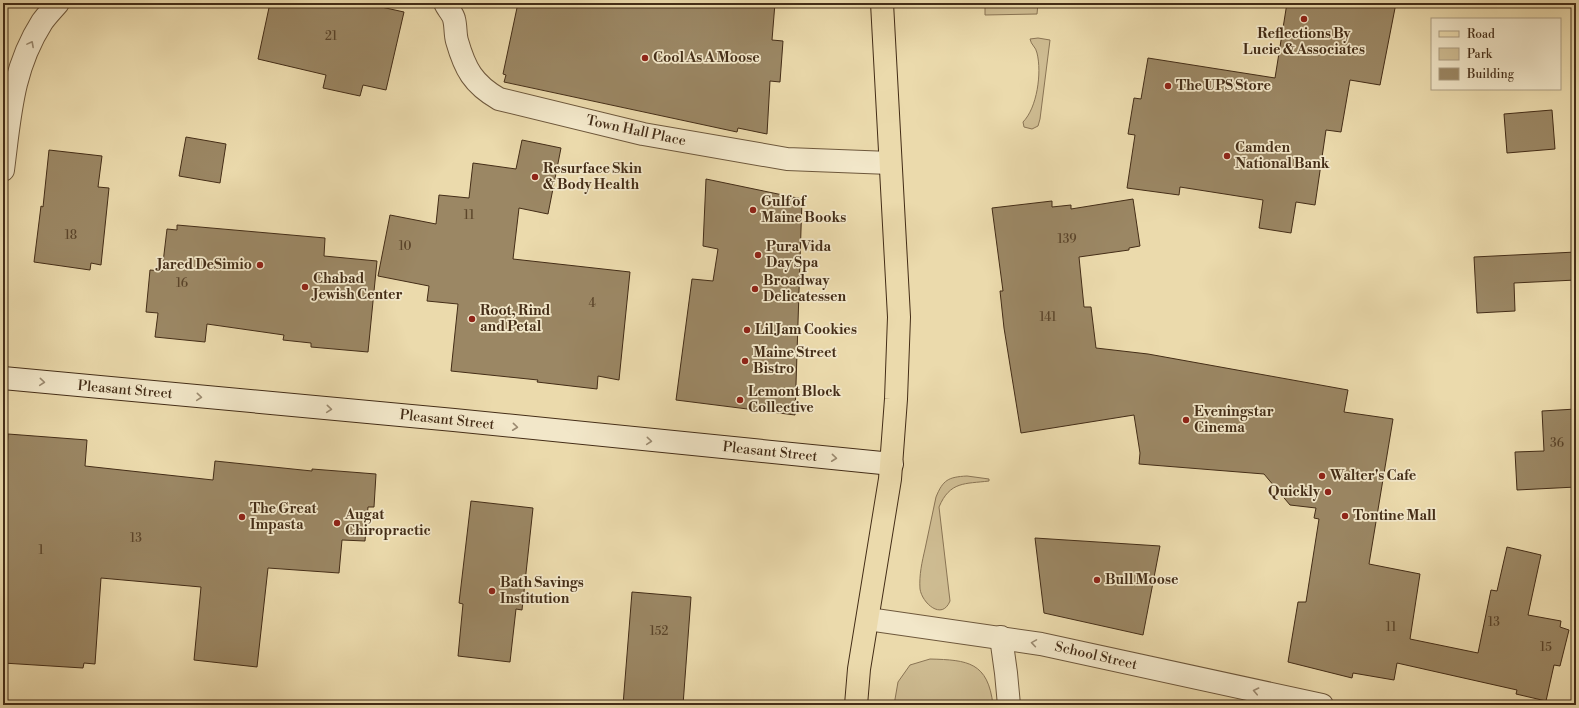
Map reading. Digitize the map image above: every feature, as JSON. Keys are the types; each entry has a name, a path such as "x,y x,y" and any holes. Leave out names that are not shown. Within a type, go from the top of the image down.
{"main road":[{"path":"856,705 860,670 890,480 896,399 899,317 882,3"}],"street":[{"path":"3,170 13,95 23,59 43,21 58,3"},
{"name":"Town Hall Place","path":"444,3 454,18 457,39 466,66 475,82 486,92 499,99 643,134 787,159 890,163"},
{"name":"Pleasant Street","path":"3,378 454,420 892,464"},
{"name":"School Street","path":"868,619 1001,637 1041,644 1322,705"},
{"path":"1001,637 1009,705"}],"green space":[{"path":"985,3 1038,3 1037,14 985,15"},
{"path":"1038,38 1050,40 1040,119 1038,126 1032,129 1024,127 1023,122 1032,108 1037,90 1039,70 1038,61 1036,51 1030,39"},
{"path":"967,476 989,479 989,481 959,485 953,488 948,492 939,507 950,601 942,610 938,610 933,608 924,600 920,589 920,574 936,497 941,487 947,480 955,477"},
{"path":"930,659 955,661 974,666 981,672 986,680 993,705 894,705 898,682 910,665"}],"building":[{"path":"270,3 363,3 404,12 386,90 363,85 360,96 323,88 326,75 258,59"},
{"name":"Cool As A Moose","path":"518,3 775,3 772,40 783,41 780,82 770,81 767,134 738,128 737,132 504,82 506,75 503,74"},
{"name":"Camden National Bank","path":"1287,3 1396,3 1380,85 1350,80 1341,132 1326,130 1315,205 1296,202 1291,233 1259,228 1263,200 1180,187 1179,195 1127,188 1135,135 1128,134 1134,98 1141,99 1148,58 1275,78"},
{"path":"1552,110 1555,149 1507,153 1504,114"},
{"path":"186,137 226,144 220,183 179,176"},
{"path":"522,140 561,148 548,214 519,208 513,259 630,272 619,380 598,376 597,389 537,382 538,380 451,371 458,304 427,301 429,286 378,276 390,215 436,224 439,195 469,198 473,163 516,169"},
{"path":"49,150 102,156 98,187 109,188 101,265 91,263 90,270 34,262 41,206 43,207"},
{"path":"706,179 802,199 795,415 676,400 692,279 713,281 718,249 703,246"},
{"path":"1133,199 1140,246 1129,248 1129,250 1079,257 1084,307 1091,307 1096,348 1148,354 1348,390 1344,412 1393,419 1369,564 1420,574 1410,639 1478,653 1491,590 1497,591 1507,547 1541,555 1528,615 1561,621 1560,627 1569,630 1560,666 1554,665 1546,701 1516,694 1517,690 1397,663 1394,680 1353,673 1352,678 1288,662 1298,602 1306,602 1319,519 1314,518 1316,508 1290,505 1264,474 1139,464 1140,453 1134,415 1021,433 1004,328 1000,291 1003,291 992,208 1052,201 1052,207 1071,205 1071,209"},
{"path":"177,225 325,238 324,256 377,261 368,352 311,347 311,343 283,340 284,335 207,324 205,342 155,337 158,313 146,312 150,270 162,271 167,229 177,230"},
{"path":"1576,252 1576,280 1514,283 1515,311 1477,313 1474,257"},
{"path":"1576,409 1576,487 1517,490 1515,452 1544,451 1542,411"},
{"path":"8,434 87,440 85,466 213,480 215,461 312,471 312,469 376,474 374,507 368,507 365,541 342,540 339,573 268,568 257,667 194,660 201,587 101,578 95,664 84,663 83,668 3,663 3,504"},
{"name":"Bath Savings Institution","path":"471,501 533,508 522,610 516,609 510,662 458,656 463,604 459,603"},
{"name":"Bull Moose","path":"1035,538 1160,546 1143,635 1044,613"},
{"path":"632,592 691,597 683,705 623,705"}],"place":[{"name":"Reflections By Lucie & Associates","path":"1304,19"},
{"name":"Cool As A Moose","path":"645,58"},
{"name":"The UPS Store","path":"1168,86"},
{"name":"Camden National Bank","path":"1227,156"},
{"name":"Resurface Skin & Body Health","path":"535,177"},
{"name":"Gulf of Maine Books","path":"753,210"},
{"name":"Pura Vida Day Spa","path":"758,255"},
{"name":"Jared DeSimio","path":"260,265"},
{"name":"Chabad Jewish Center","path":"305,287"},
{"name":"Broadway Delicatessen","path":"755,289"},
{"name":"Root, Rind and Petal","path":"472,319"},
{"name":"Lil Jam Cookies","path":"747,330"},
{"name":"Maine Street Bistro","path":"745,361"},
{"name":"Lemont Block Collective","path":"740,400"},
{"name":"Eveningstar Cinema","path":"1186,420"},
{"name":"Walter's Cafe","path":"1322,476"},
{"name":"Quickly","path":"1328,492"},
{"name":"Tontine Mall","path":"1345,516"},
{"name":"The Great Impasta","path":"242,517"},
{"name":"Augat Chiropractic","path":"337,523"},
{"name":"Bull Moose","path":"1097,580"},
{"name":"Bath Savings Institution","path":"492,591"}]}
